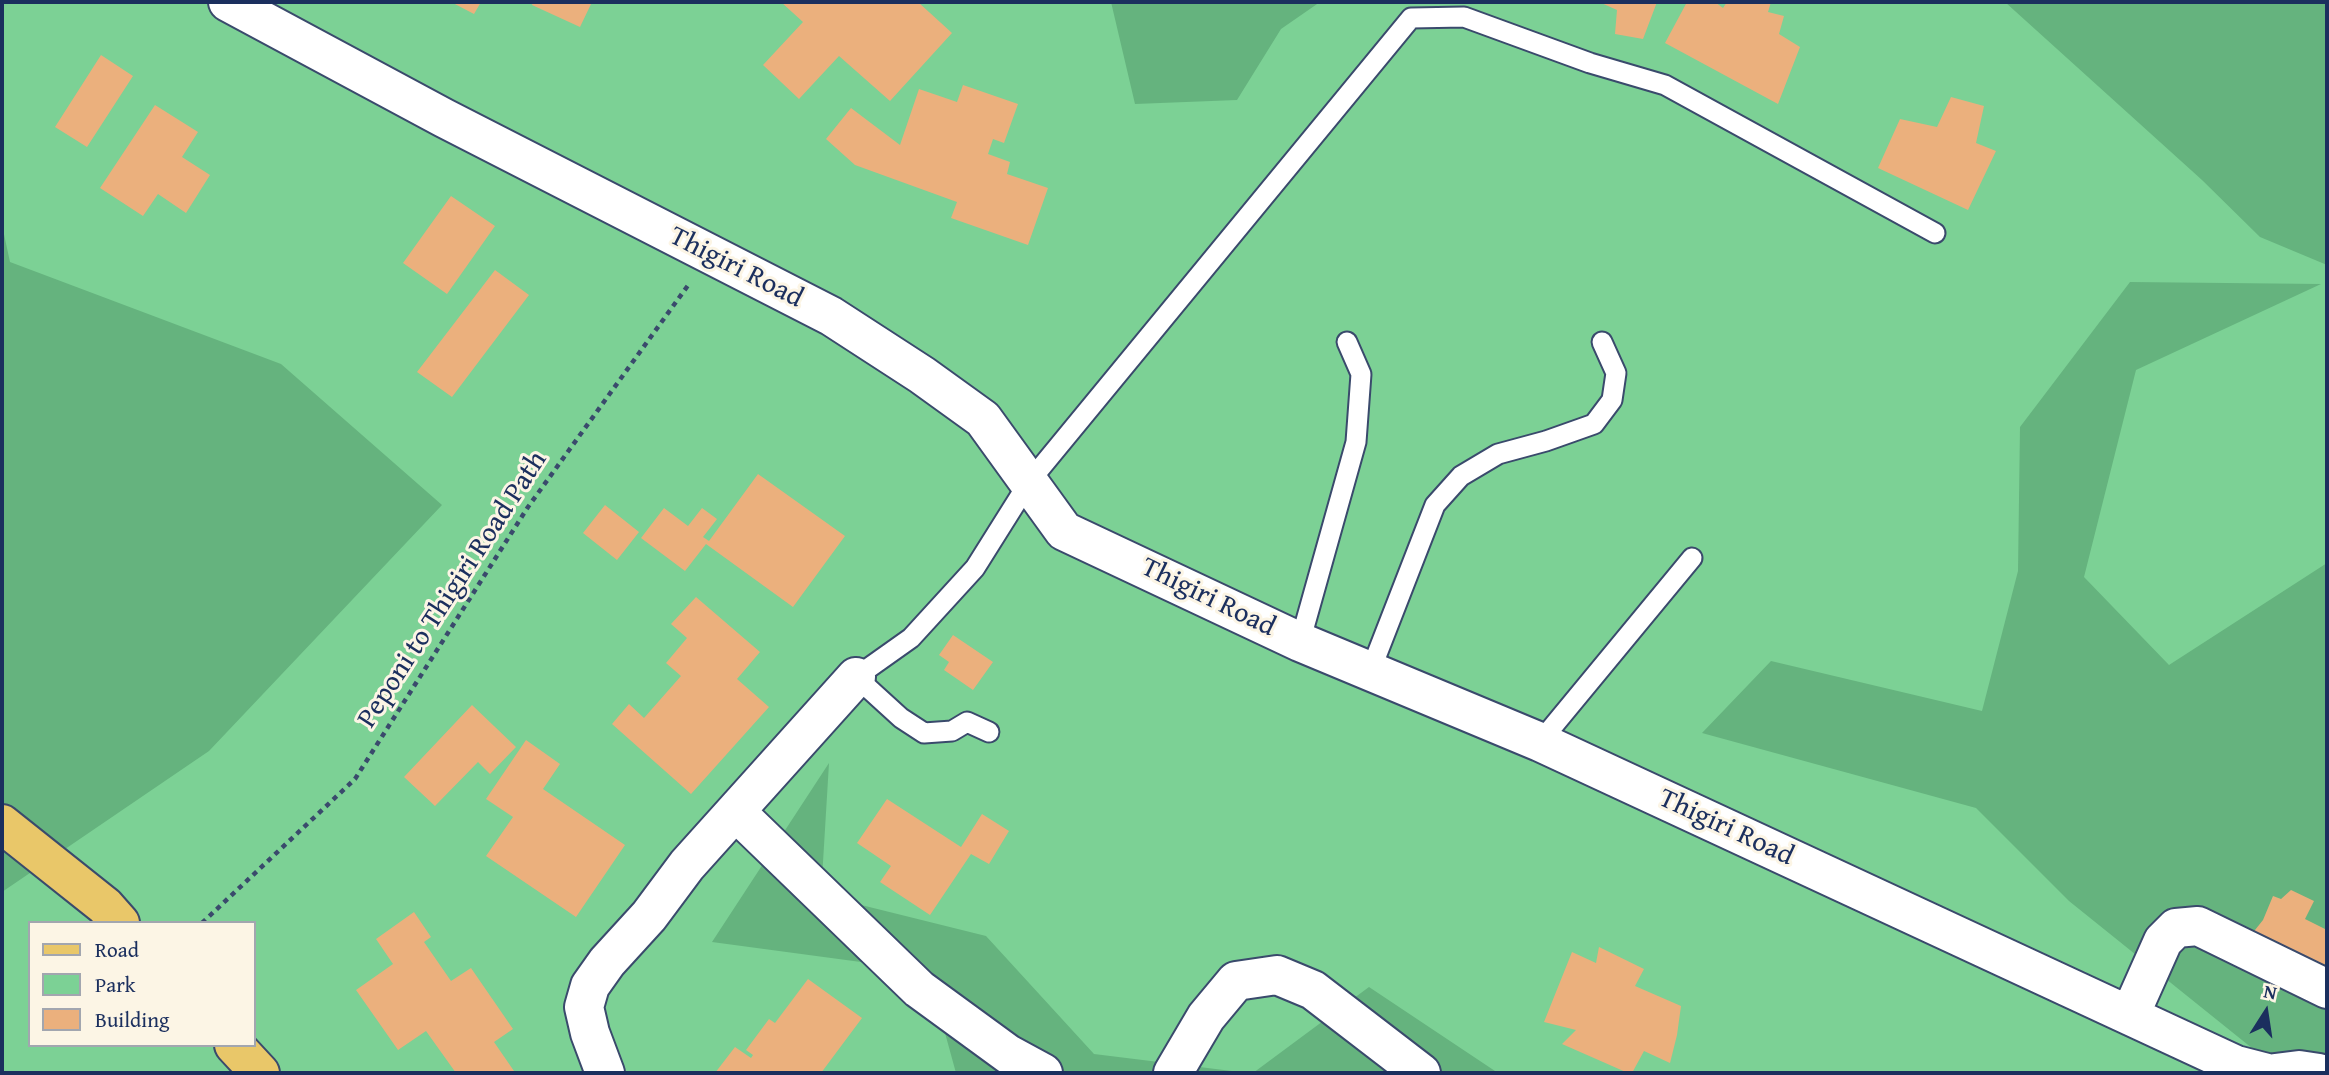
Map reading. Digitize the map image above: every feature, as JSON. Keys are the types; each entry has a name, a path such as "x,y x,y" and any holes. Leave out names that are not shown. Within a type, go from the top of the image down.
{"main road":[{"path":"2,824 105,906 118,921"},
{"path":"236,1047 260,1073"}],"street":[{"name":"Thigiri Road","path":"228,2 444,118 831,316 983,419 1065,531 1300,642 1540,742 2236,1065 2267,1073"},
{"path":"605,1073 590,1033 584,1007 590,986 607,962 649,916 687,865 856,677"},
{"path":"736,812 919,989 1008,1054 1043,1073"},
{"path":"2130,1015 2163,941 2176,928 2199,926 2327,989"},
{"path":"1173,1073 1206,1017 1236,981 1277,975 1313,990 1421,1073"},
{"path":"2275,1073 2299,1070 2319,1073"}],"lane":[{"path":"989,732 967,722 952,731 924,733 901,718 856,677 911,638 975,568 1029,482 1411,18 1464,17 1590,63 1665,85 1935,233"},
{"path":"1300,642 1356,442 1361,374 1347,342"},
{"path":"1370,672 1435,505 1461,476 1498,454 1594,424 1612,400 1616,373 1602,342"},
{"path":"1540,742 1692,558"}],"path":[{"name":"Peponi to Thigiri Road Path","path":"204,921 355,779 528,508 710,255"}],"green space":[{"path":"2,2 2327,2 2327,1073 2,1073"},
{"path":"1111,2 1320,2 1281,29 1237,100 1135,104"},
{"path":"2005,2 2327,2 2327,265 2260,237 2202,180"},
{"path":"2,225 10,262 281,364 442,505 209,751 2,892"},
{"path":"2130,282 2321,284 2136,370 2084,577 2169,665 2327,563 2327,1073 2283,1073 2069,901 1976,808 1702,733 1771,661 1982,711 2018,571 2020,427"},
{"path":"829,763 821,895 986,936 1094,1054 1248,1073 956,1073 928,971 712,942"},
{"path":"1369,987 1498,1073 1253,1073"}],"building":[{"path":"451,2 481,2 474,14"},
{"path":"533,2 592,2 580,27 532,5"},
{"path":"781,2 918,2 952,33 890,101 839,56 799,99 763,65 803,22"},
{"path":"1599,2 1657,2 1643,39 1615,34 1617,10"},
{"path":"1687,2 1715,2 1723,8 1727,2 1771,2 1768,12 1784,16 1779,34 1800,47 1778,104 1665,43"},
{"path":"101,55 133,76 87,147 55,127"},
{"path":"963,85 1018,104 1004,143 993,139 988,154 1010,162 1007,174 1048,188 1028,245 951,218 957,202 855,165 826,139 851,108 900,145 919,89 957,102"},
{"path":"1951,97 1984,106 1976,143 1996,151 1968,210 1878,168 1900,119 1937,127"},
{"path":"155,105 198,132 182,157 210,175 186,213 158,194 143,216 100,188"},
{"path":"451,196 495,226 447,294 403,263"},
{"path":"495,270 529,295 452,397 417,372"},
{"path":"758,474 845,536 793,607 706,544 685,571 641,538 664,508 688,526 702,508 717,519 703,537 709,541"},
{"path":"605,505 639,532 617,560 583,533"},
{"path":"696,597 760,652 737,679 769,707 691,794 612,724 629,704 644,718 681,676 666,663 687,638 671,624"},
{"path":"953,635 993,662 973,690 944,670 949,662 939,655"},
{"path":"472,705 516,747 490,774 478,762 435,806 404,777"},
{"path":"526,740 560,764 543,789 625,845 576,917 486,856 513,817 486,799"},
{"path":"887,799 961,847 982,814 1009,831 989,864 971,854 930,915 880,882 891,866 857,843"},
{"path":"2291,890 2314,901 2305,919 2327,930 2327,959 2320,975 2247,940 2263,920 2273,896 2281,899"},
{"path":"414,912 431,937 424,942 451,981 471,968 513,1029 494,1042 514,1071 511,1073 456,1073 426,1031 398,1050 356,990 393,964 376,939"},
{"path":"1599,947 1644,969 1635,986 1681,1006 1670,1063 1644,1051 1632,1073 1628,1073 1562,1044 1576,1030 1544,1022 1572,952 1596,963"},
{"path":"808,979 862,1018 821,1073 715,1073 735,1047 751,1058 753,1055 746,1050 769,1019 775,1023"}]}
